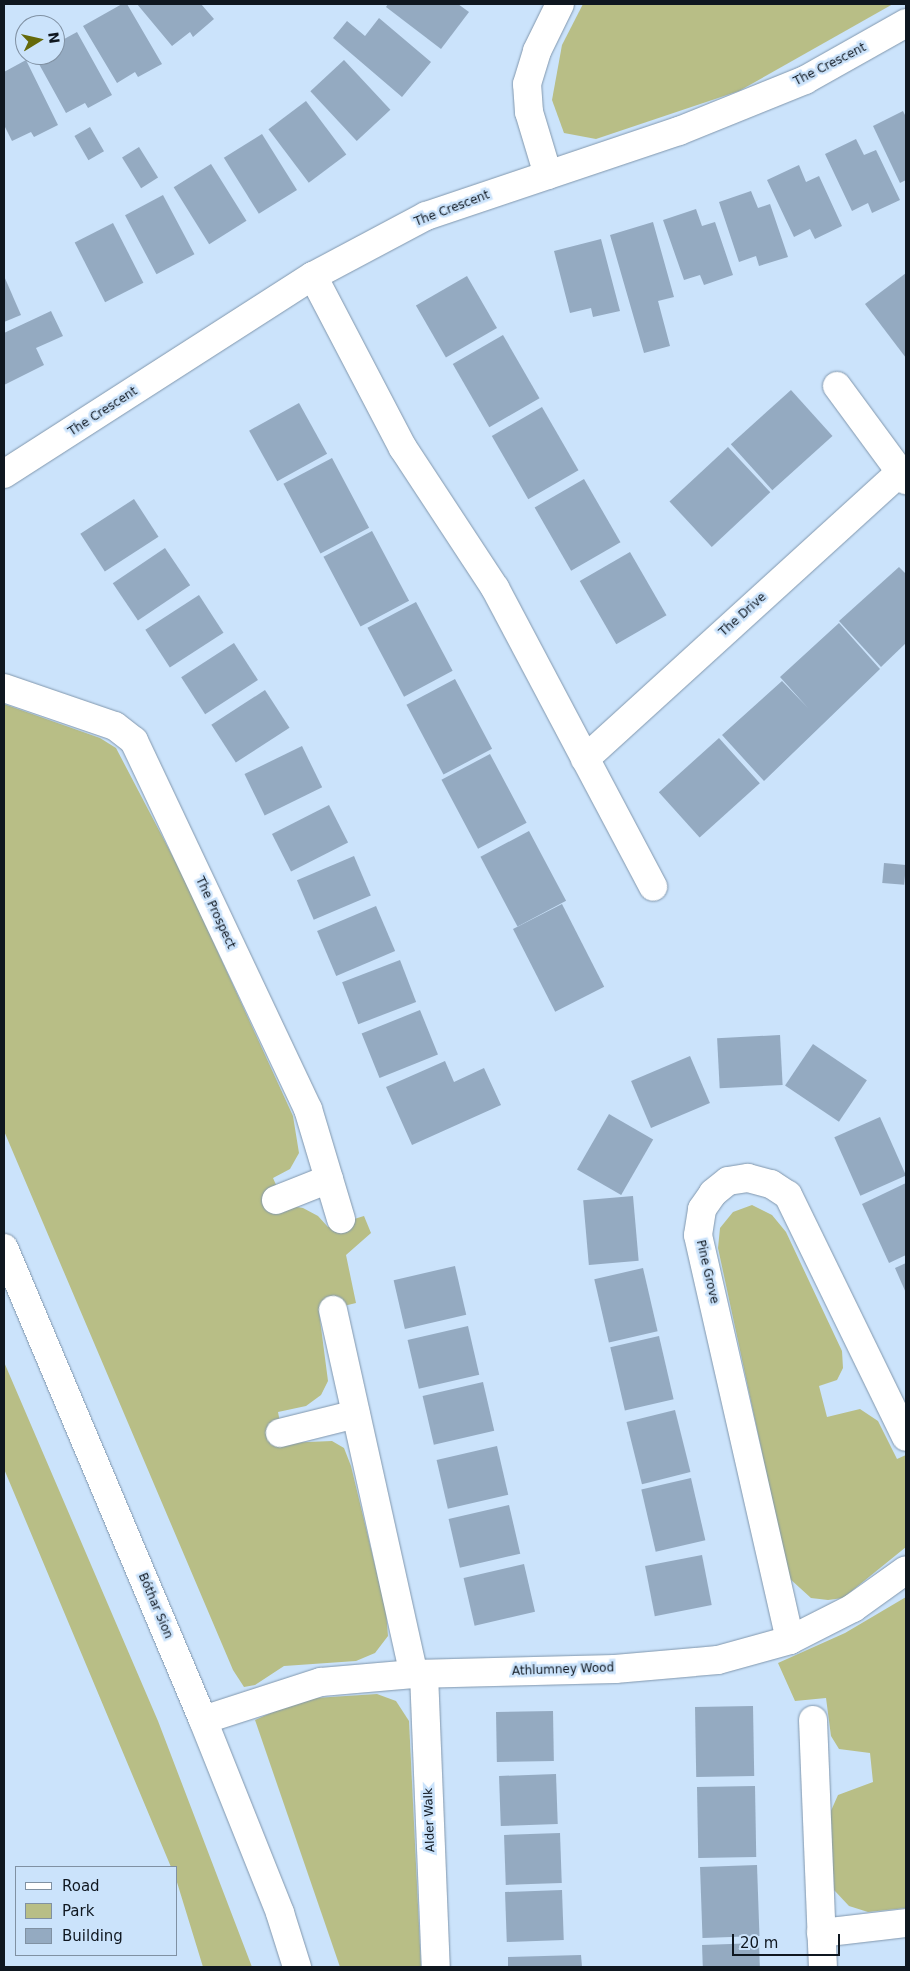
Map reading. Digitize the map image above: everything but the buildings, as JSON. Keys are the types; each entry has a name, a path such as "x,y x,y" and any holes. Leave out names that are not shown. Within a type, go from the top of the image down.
{"street":[{"path":"548,175 529,112 527,84 537,51 560,4"},
{"name":"The Crescent","path":"4,474 313,276 426,216 679,131 805,80 906,24"},
{"path":"313,276 403,448 494,588 653,887"},
{"path":"837,386 903,476"},
{"name":"The Drive","path":"585,759 903,476"},
{"name":"The Prospect","path":"4,688 116,726 134,742 308,1109 341,1219"},
{"name":"Pine Grove","path":"790,1640 698,1235 702,1209 713,1193 728,1181 748,1178 770,1184 788,1194 906,1437"},
{"path":"276,1200 329,1179"},
{"name":"Bóthar Sion","path":"4,1248 203,1720 280,1913 297,1967"},
{"name":"Alder Walk","path":"333,1310 356,1414 419,1674 436,1967"},
{"path":"280,1433 356,1414"},
{"name":"Athlumney Wood","path":"203,1720 321,1682 419,1674 615,1669 718,1660 790,1640 853,1608 906,1570"},
{"path":"813,1720 822,1967"},
{"path":"821,1934 906,1923"}],"green space":[{"path":"583,4 893,4 739,91 596,139 564,133 552,100 562,45"},
{"path":"4,704 100,738 116,748 184,878 293,1116 299,1153 290,1169 273,1178 285,1205 303,1208 318,1216 328,1227 364,1216 371,1233 346,1255 356,1303 319,1312 328,1381 321,1395 306,1406 278,1412 284,1443 332,1441 344,1448 351,1466 386,1611 388,1636 375,1653 356,1661 284,1666 255,1685 244,1687 233,1670 4,1131"},
{"path":"752,1205 772,1215 786,1232 842,1351 843,1368 837,1380 819,1386 827,1417 860,1409 878,1421 897,1459 906,1455 906,1547 843,1598 828,1600 811,1598 789,1578 718,1248 720,1228 733,1212"},
{"path":"4,1362 158,1721 252,1967 203,1967 178,1886 178,1866 171,1866 4,1469"},
{"path":"906,1597 906,1908 868,1912 849,1906 834,1890 830,1813 838,1795 873,1782 870,1753 839,1749 831,1736 826,1698 795,1701 778,1663 845,1633"},
{"path":"377,1694 396,1701 409,1721 421,1967 340,1967 255,1720 284,1707 315,1698"}]}
